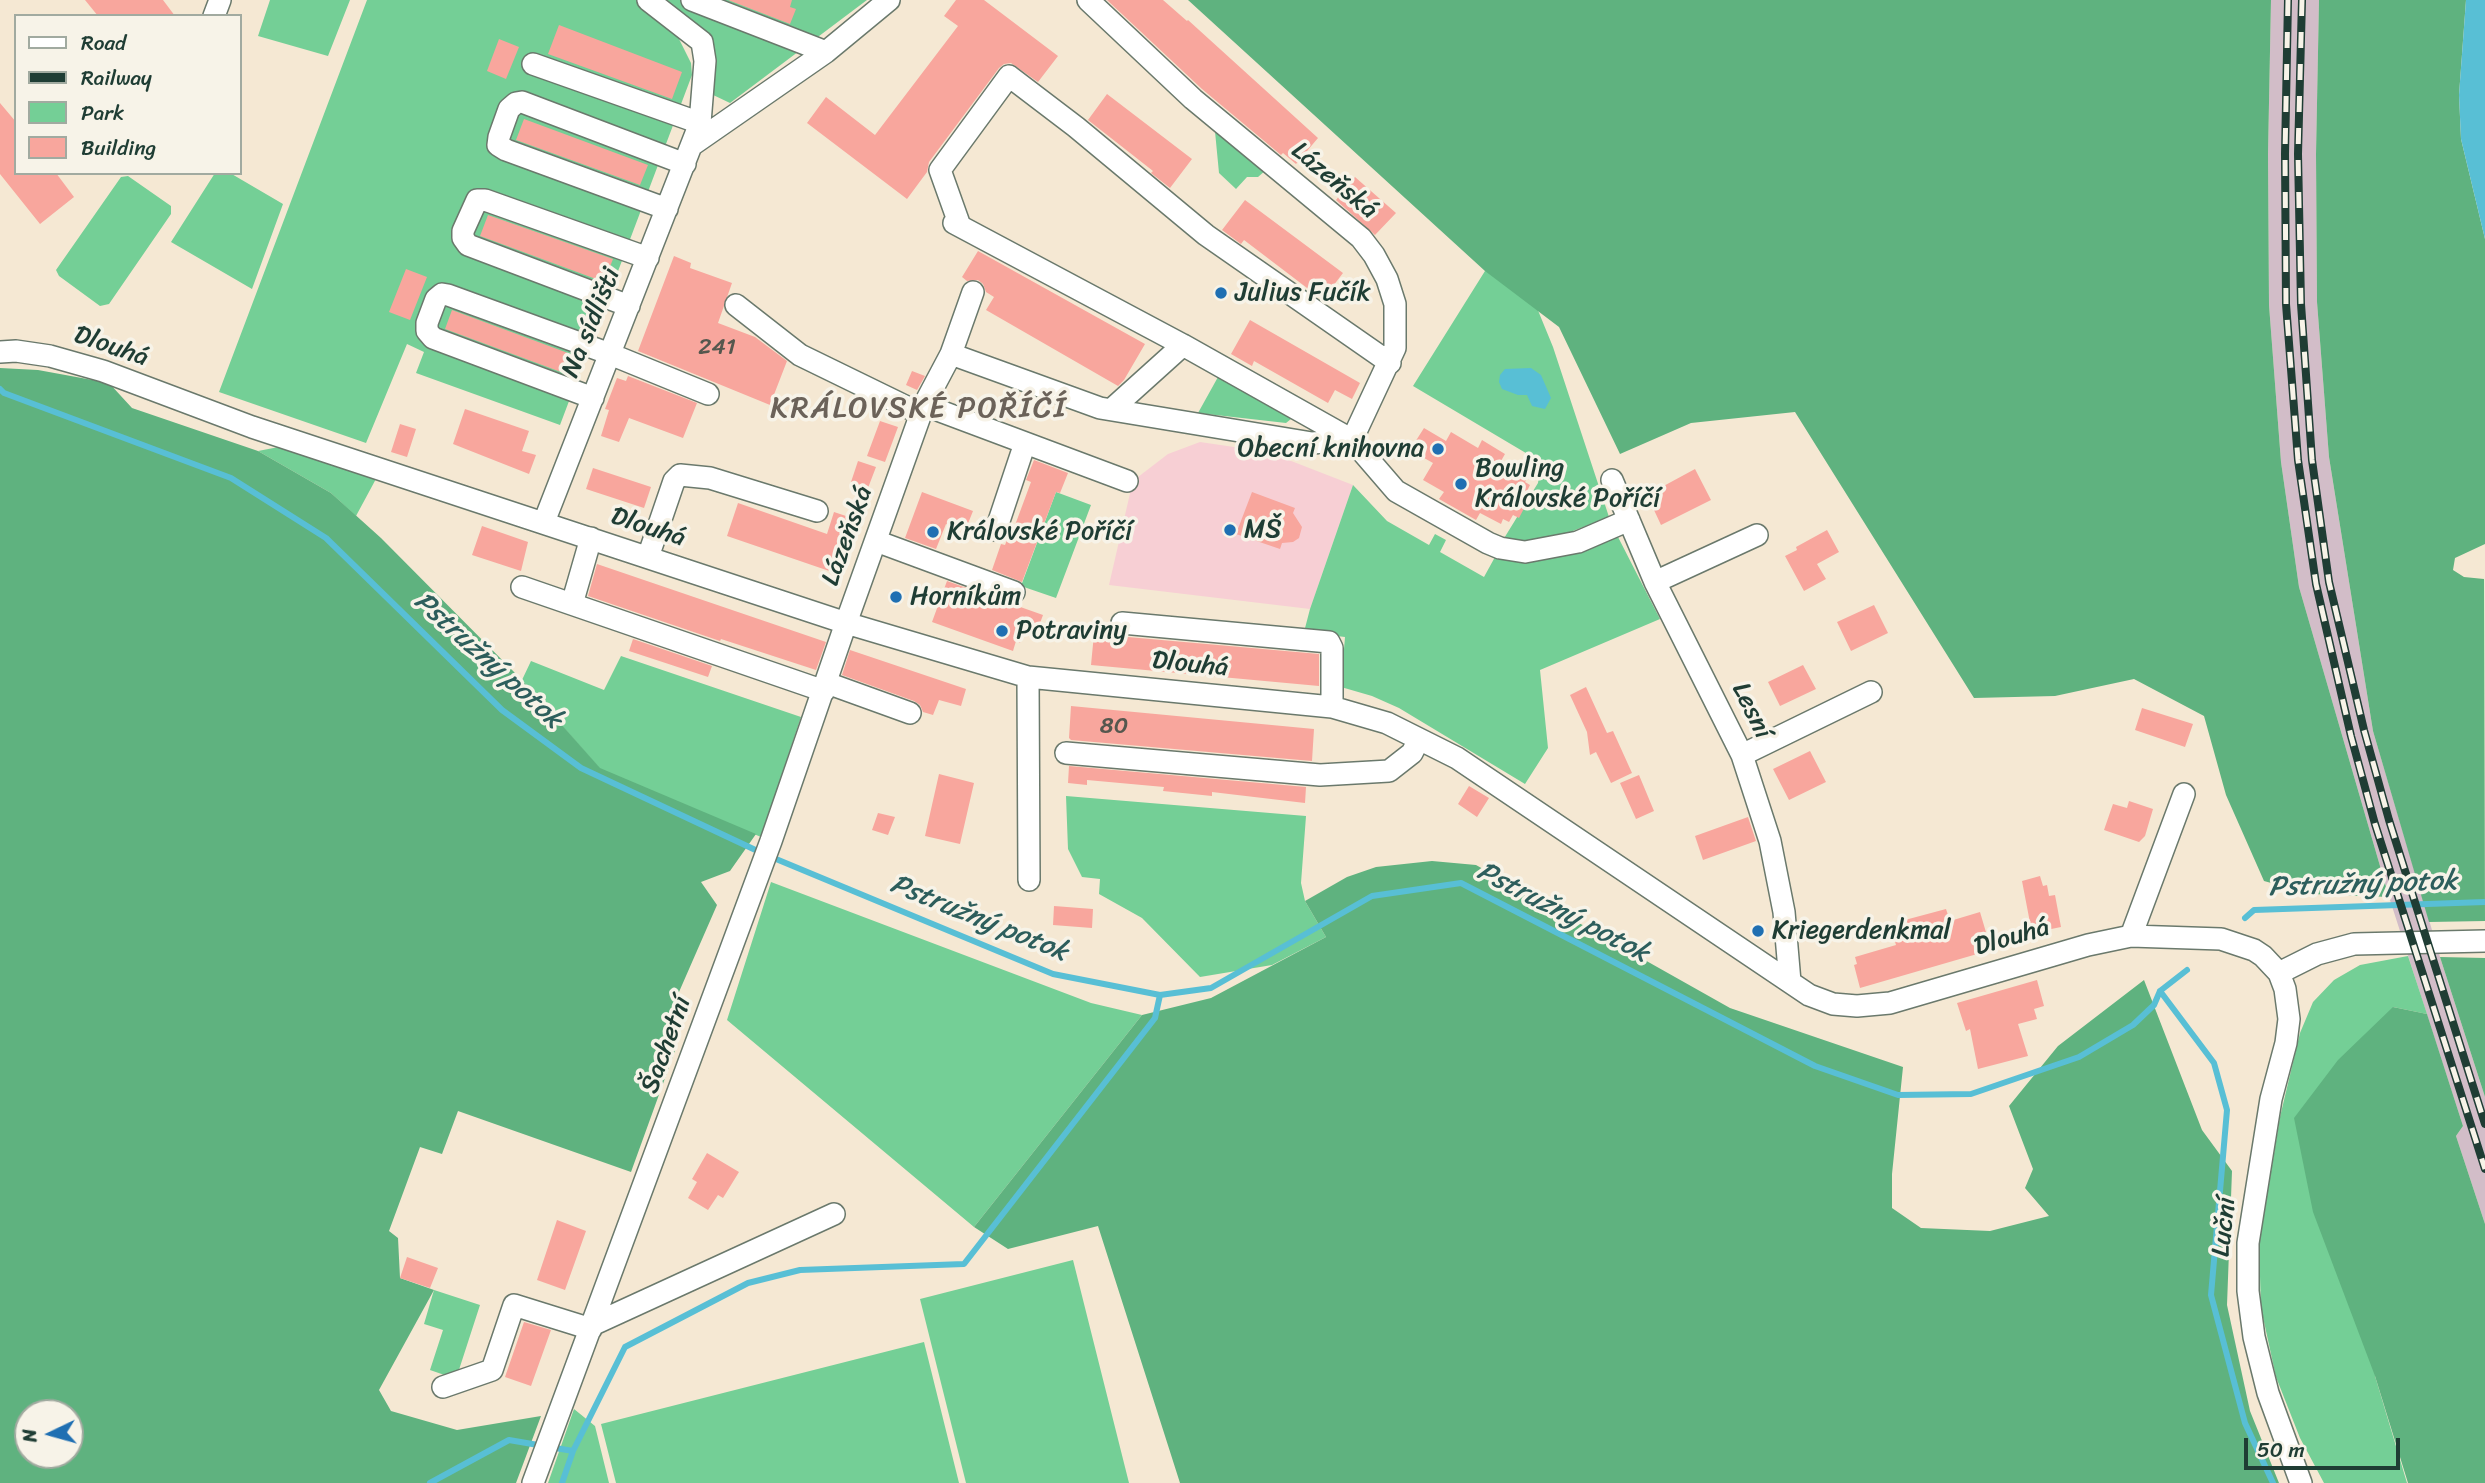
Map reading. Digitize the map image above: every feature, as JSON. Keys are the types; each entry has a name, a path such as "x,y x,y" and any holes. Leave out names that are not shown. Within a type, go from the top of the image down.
{"street":[{"name":"Na sídlišti","path":"544,522 700,124 705,61 702,42 648,0"},
{"path":"692,0 826,52"},
{"path":"667,209 498,145 509,109 522,102 689,155 826,52 889,0"},
{"name":"Lázeňská","path":"1088,0 1193,99 1361,238 1387,279 1395,304 1395,348 1352,440"},
{"path":"533,64 700,124"},
{"path":"1390,363 1206,235 1076,127 1009,76 940,170 957,225 1183,345 1352,440 1396,491 1450,523 1500,548 1525,552 1577,542 1629,520"},
{"path":"629,306 468,245 463,238 463,231 477,201 485,200 648,258"},
{"name":"Lázeňská","path":"846,623 923,410 951,354 973,292"},
{"path":"593,398 433,338 427,331 436,299 442,294 448,295 610,354 708,394"},
{"path":"736,305 800,355 923,410 1025,443 1127,481"},
{"path":"1112,410 1183,345"},
{"name":"Dlouhá","path":"0,352 16,351 50,356 103,371 252,427 846,623 1028,677 1332,707 1387,723 1457,758 1809,995 1833,1004 1857,1006 1890,1003 2088,945 2131,936 2233,941 2263,956 2279,973"},
{"path":"951,354 1100,408 1312,443 1352,440"},
{"path":"996,530 1025,443"},
{"path":"648,557 674,481 680,475 710,478 817,511"},
{"name":"Lesní","path":"1612,480 1655,582 1742,755 1770,841 1784,912 1790,982"},
{"path":"1655,582 1757,536"},
{"path":"572,604 591,538"},
{"path":"876,541 1014,592"},
{"path":"522,587 910,713"},
{"name":"Šachetní","path":"533,1483 758,877 846,623"},
{"path":"1122,623 1329,642 1332,648 1332,707"},
{"path":"1028,677 1029,880"},
{"path":"1742,755 1871,692"},
{"path":"1066,753 1320,775 1389,771 1412,753 1419,739"},
{"path":"2131,936 2184,794"},
{"path":"2279,973 2317,954 2354,944 2485,941"},
{"name":"Luční","path":"2279,973 2289,1006 2288,1033 2271,1099 2248,1243 2248,1291 2254,1337 2268,1393 2301,1483"},
{"path":"443,1387 492,1370 514,1306 592,1327 834,1214"}],"shaded area":[{"path":"2271,0 2319,0 2317,302 2329,457 2373,731 2485,1097 2485,1224 2456,1136 2463,1126 2389,897 2299,587 2281,462 2269,305"},
{"name":"MŠ","path":"1200,442 1268,452 1353,485 1310,609 1109,585 1131,489 1138,477 1168,454"}],"green space":[{"path":"270,0 350,0 328,56 258,36"},
{"path":"367,0 636,0 676,33 691,63 692,75 560,425 416,373 424,352 407,344 366,443 219,392"},
{"path":"665,0 867,0 730,103 709,93 697,29"},
{"path":"1188,0 2271,0 2269,305 2281,462 2299,587 2389,897 2311,894 2264,881 2226,795 2204,716 2134,679 2055,696 1974,698 1795,412 1691,423 1620,454 1559,327 1485,271"},
{"path":"2319,0 2466,0 2459,95 2461,139 2485,239 2485,544 2455,558 2453,570 2464,577 2484,579 2485,921 2429,922 2373,731 2329,457 2317,302"},
{"path":"1214,121 1266,170 1258,177 1247,177 1236,189 1219,173"},
{"path":"214,175 233,175 283,204 252,289 171,242"},
{"path":"128,176 171,206 171,214 109,304 100,306 59,276 56,270 121,177"},
{"path":"1505,230 1553,347 1609,517 1539,544 1503,540 1538,483 1541,462 1413,386 1485,271"},
{"path":"0,368 38,370 109,383 132,408 258,451 331,493 381,538 522,680 600,768 756,834 730,871 701,882 717,905 672,1008 677,1045 631,1172 458,1111 442,1154 420,1147 389,1231 398,1238 400,1278 434,1290 379,1390 391,1411 457,1430 541,1416 516,1483 0,1483"},
{"path":"1218,377 1290,412 1291,419 1286,423 1198,413"},
{"path":"289,445 377,477 356,516 331,493 258,451"},
{"path":"1353,485 1387,521 1429,545 1435,534 1446,540 1440,552 1484,577 1495,557 1551,556 1618,537 1660,619 1540,670 1548,748 1525,784 1399,708 1341,687 1345,637 1304,632"},
{"path":"1056,492 1091,505 1056,598 1021,586"},
{"path":"621,656 801,717 761,837 600,769 522,680 531,661 604,690"},
{"path":"1066,796 1306,816 1301,883 1305,901 1326,937 1272,965 1200,977 1142,918 1099,894 1100,879 1082,877 1068,849"},
{"path":"1432,861 1476,865 1730,1008 1903,1067 1892,1174 1892,1208 1921,1228 1990,1231 2049,1216 2025,1188 2033,1169 2009,1106 2058,1046 2144,980 2202,1130 2232,1171 2227,1305 2250,1411 2279,1483 1180,1483 1098,1226 1008,1249 974,1227 1142,1015 1211,998 1326,937 1305,901 1347,877 1376,867"},
{"path":"771,882 1091,1003 1142,1015 974,1227 727,1020"},
{"path":"2408,956 2427,1014 2393,1007 2375,1376 2407,1483 2324,1483 2300,1438 2276,1377 2261,1308 2259,1245 2280,1117 2300,1033 2313,1002 2334,980 2360,965"},
{"path":"2440,957 2485,958 2485,1097"},
{"path":"2393,1007 2427,1014 2463,1126 2456,1136 2485,1224 2485,1483 2408,1483 2375,1376 2313,1212 2294,1118 2338,1060"},
{"path":"1073,1260 1129,1483 966,1483 920,1299"},
{"path":"434,1290 480,1305 456,1379 430,1370 443,1330 424,1324"},
{"path":"924,1342 959,1483 616,1483 601,1424"},
{"path":"574,1409 595,1426 609,1483 548,1483"}],"water":[{"path":"2466,0 2485,0 2485,239 2461,139 2459,95"},
{"path":"1531,368 1541,375 1551,398 1545,409 1532,406 1527,395 1518,395 1502,389 1499,382 1505,369"}],"building":[{"path":"85,0 163,0 174,14 96,14"},
{"path":"728,0 792,0 790,7 796,9 790,24"},
{"path":"956,0 984,0 1058,56 1038,82 1011,63 999,68 929,162 927,172 907,199 807,123 826,97 875,135 958,26 944,16"},
{"path":"1107,0 1163,0 1318,138 1296,164 1283,153 1281,155 1202,89"},
{"path":"559,25 682,72 672,99 548,54"},
{"path":"499,39 519,47 506,79 487,71"},
{"path":"1107,94 1192,159 1170,188 1151,173 1153,171 1088,120"},
{"path":"0,103 14,120 14,175 58,175 74,197 40,224 0,174"},
{"path":"524,119 648,165 640,185 516,140"},
{"path":"1355,177 1396,213 1375,235 1336,200"},
{"path":"1245,200 1343,273 1330,290 1319,281 1311,291 1244,240 1241,244 1222,230"},
{"path":"488,215 613,259 604,282 480,236"},
{"path":"978,251 1145,344 1124,380 1118,386 986,310 994,297 986,292 978,280 967,281 962,277"},
{"path":"674,256 691,263 690,268 732,283 718,323 755,337 787,361 770,405 638,351"},
{"path":"406,269 427,277 410,320 389,312"},
{"path":"452,310 576,356 569,375 445,329"},
{"path":"1250,320 1360,383 1352,399 1335,390 1328,403 1254,361 1252,366 1231,354"},
{"path":"912,371 925,376 917,390 906,385"},
{"path":"628,376 697,403 683,438 629,418 619,442 601,436 609,410 605,409 617,378 626,381"},
{"path":"465,409 529,431 522,451 536,455 529,474 453,444"},
{"path":"880,421 898,427 885,462 867,456"},
{"path":"400,424 416,429 407,457 391,452"},
{"path":"1424,428 1446,441 1451,432 1478,448 1482,440 1505,454 1501,461 1528,477 1525,482 1530,485 1526,493 1531,495 1519,518 1513,515 1509,522 1503,519 1501,524 1480,513 1476,520 1439,499 1444,492 1423,480 1433,463 1410,450"},
{"path":"1034,460 1068,473 1060,493 1056,492 1022,582 992,570 1001,544 1005,545 1009,535 1011,536 1031,482 1026,480"},
{"path":"858,461 876,467 868,488 851,482"},
{"path":"593,468 651,487 644,508 586,489"},
{"path":"1695,469 1711,500 1661,525 1647,495"},
{"path":"922,492 973,511 965,531 946,524 936,549 905,538"},
{"path":"1252,492 1295,508 1293,513 1302,527 1299,538 1293,542 1282,543 1280,549 1236,534"},
{"path":"738,503 827,534 834,512 855,519 838,574 727,536"},
{"path":"482,526 528,542 521,571 472,555"},
{"path":"1827,530 1839,552 1817,564 1826,579 1804,591 1785,556"},
{"path":"597,564 826,642 816,670 588,596"},
{"path":"947,581 1043,615 1036,634 1025,630 1020,643 1016,641 1013,651 932,622"},
{"path":"1874,605 1888,633 1851,651 1837,622"},
{"path":"1094,634 1319,654 1319,686 1091,665"},
{"path":"633,639 712,666 708,677 629,651"},
{"path":"850,650 966,689 961,706 939,700 933,715 923,712 920,705 914,701 842,675"},
{"path":"1803,665 1816,689 1780,706 1768,682"},
{"path":"1586,687 1607,733 1613,731 1632,773 1611,783 1596,752 1590,755 1587,732 1570,695"},
{"path":"1071,706 1314,729 1312,761 1071,740"},
{"path":"2142,708 2193,724 2185,747 2135,730"},
{"path":"1810,751 1826,782 1789,800 1773,769"},
{"path":"1069,766 1306,787 1305,803 1212,792 1212,796 1163,791 1164,787 1087,780 1087,785 1068,783"},
{"path":"939,774 974,783 960,844 925,836"},
{"path":"1639,775 1654,811 1636,819 1620,783"},
{"path":"1469,786 1489,798 1477,817 1458,804"},
{"path":"2129,801 2153,809 2145,836 2139,842 2104,830 2113,804 2127,808"},
{"path":"878,813 895,817 888,835 872,830"},
{"path":"1748,817 1756,841 1703,860 1695,836"},
{"path":"2040,876 2043,886 2047,885 2049,896 2055,895 2061,927 2032,933 2022,881"},
{"path":"1054,906 1093,909 1092,928 1053,925"},
{"path":"1946,909 1950,921 1980,912 1988,939 1981,944 1984,952 1860,988 1854,965 1857,964 1855,957 1896,945 1890,924"},
{"path":"2037,980 2044,1006 2034,1009 2037,1019 2018,1024 2028,1056 1978,1069 1970,1029 1966,1031 1957,1003"},
{"path":"707,1153 739,1172 723,1198 718,1195 708,1210 688,1198 697,1182 692,1179"},
{"path":"557,1220 586,1231 565,1290 537,1280"},
{"path":"407,1257 438,1268 430,1288 400,1278"},
{"path":"524,1322 551,1330 531,1386 505,1377"}],"waterway":[{"name":"Pstružný potok","path":"0,389 4,393 231,478 326,538 502,710 581,768 764,854 1053,974 1160,995 1211,988 1372,896 1461,883 1815,1066 1898,1095 1971,1094 2079,1057 2133,1025 2154,1005 2160,991 2187,970"},
{"name":"Pstružný potok","path":"2245,918 2254,910 2485,902"},
{"path":"2160,991 2214,1063 2227,1110 2211,1295 2245,1423 2273,1483"},
{"path":"430,1483 509,1440 573,1451 625,1347 748,1283 800,1270 964,1264 1155,1018 1160,995"},
{"path":"562,1483 573,1451"}],"railway":[{"path":"2288,0 2286,304 2298,460 2316,584 2351,736 2375,824 2485,1169"},
{"path":"2302,0 2298,154 2301,304 2312,460 2329,582 2364,730 2389,820 2485,1124"}],"place":[{"name":"Julius Fučík","path":"1221,293"},
{"name":"Obecní knihovna","path":"1438,449"},
{"name":"Bowling Královské Poříčí","path":"1461,484"},
{"name":"MŠ","path":"1230,530"},
{"name":"Královské Poříčí","path":"933,532"},
{"name":"Horníkům","path":"896,597"},
{"name":"Potraviny","path":"1002,631"},
{"name":"Kriegerdenkmal","path":"1758,931"}],"district":[{"name":"KRÁLOVSKÉ POŘÍČÍ","path":"919,409"}]}
